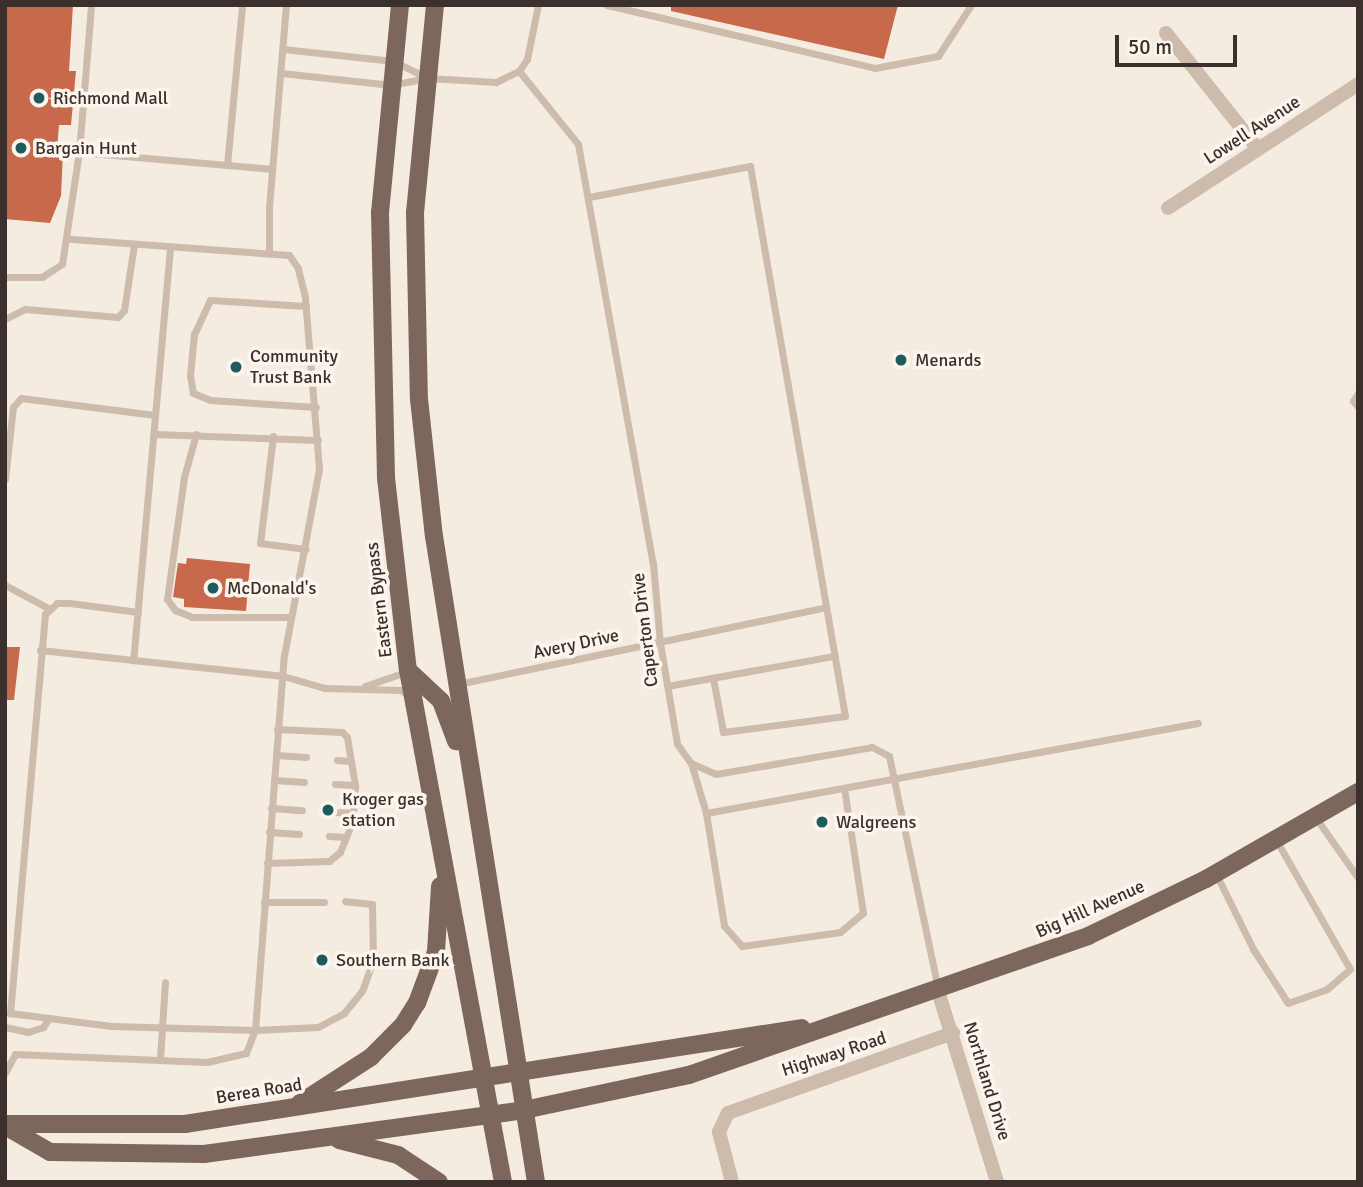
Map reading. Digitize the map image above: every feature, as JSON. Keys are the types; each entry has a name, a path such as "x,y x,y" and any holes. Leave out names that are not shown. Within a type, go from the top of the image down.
{"main road":[{"name":"Eastern Bypass","path":"400,5 380,213 379,302 386,478 408,670 442,862 486,1077 503,1182"},
{"path":"435,5 415,213 414,307 434,537 536,1182"},
{"path":"408,670 433,691 450,718 478,819"},
{"name":"Big Hill Avenue","path":"492,1115 524,1111 689,1075 823,1026 938,991 1088,936 1216,873 1358,792"},
{"path":"294,1107 371,1058 417,1003 436,952 442,862"},
{"name":"Big Hill Avenue","path":"518,1073 823,1026"},
{"name":"Berea Road","path":"5,1125 185,1124 518,1073"},
{"name":"Berea Road","path":"5,1125 50,1152 204,1154 492,1115"},
{"path":"329,1138 398,1155 439,1182"}],"street":[{"path":"1166,33 1258,149"},
{"name":"Lowell Avenue","path":"1168,208 1358,85"},
{"name":"Northland Drive","path":"938,991 997,1182"},
{"name":"Highway Road","path":"732,1182 719,1132 728,1113 953,1033"}],"lane":[{"path":"5,277 30,279 54,273 62,264 69,239 79,152 91,5"},
{"path":"227,165 242,5"},
{"path":"269,253 272,169 286,5"},
{"path":"281,74 391,85 428,78 485,82 519,71 531,45 538,5"},
{"path":"607,5 875,68 938,56 971,5"},
{"path":"283,49 393,61 428,78"},
{"name":"Caperton Drive","path":"519,71 578,144 653,563 660,643 677,744 691,763 706,813 724,926 742,946 840,932 863,913 844,788"},
{"path":"79,152 272,169"},
{"path":"589,197 750,166 845,716 723,732 713,678"},
{"path":"5,1073 15,1054 207,1062 246,1053 255,1030 283,676 291,617 316,497 316,407 306,306 294,261 283,252 170,248 69,239"},
{"path":"5,319 25,309 118,317 124,310 134,245"},
{"path":"133,660 170,248"},
{"path":"306,306 210,300 194,334 190,375 193,393 210,400 316,407"},
{"path":"1358,393 1353,401 1358,407"},
{"path":"5,478 13,407 21,398 155,415"},
{"path":"154,434 272,436 318,440"},
{"path":"197,434 184,477 167,600 180,614 247,620 291,617"},
{"path":"272,436 260,542 306,549"},
{"path":"5,585 48,608 70,603 138,612"},
{"name":"Avery Drive","path":"457,685 825,607"},
{"path":"48,608 40,650 10,1013 162,1028 255,1030 317,1027 344,1013 362,991 373,961 372,904 345,901"},
{"path":"40,650 283,676 325,688 401,690 413,698"},
{"path":"667,686 834,656"},
{"path":"361,687 408,670"},
{"path":"706,813 1198,723"},
{"path":"267,863 329,861 340,852 353,813 355,785 347,737 342,732 277,729"},
{"path":"691,763 716,774 872,747 889,756 938,991"},
{"path":"276,755 306,757"},
{"path":"337,760 349,761"},
{"path":"274,780 304,782"},
{"path":"335,784 355,785"},
{"path":"271,807 302,810"},
{"path":"335,812 353,813"},
{"path":"1315,817 1356,878"},
{"path":"269,832 299,834"},
{"path":"329,836 346,837"},
{"path":"1216,873 1253,949 1288,1003 1327,989 1350,969 1276,840"},
{"path":"264,902 324,902"},
{"path":"160,1059 165,982"},
{"path":"5,1027 28,1031 43,1027 49,1018"}],"building":[{"name":"Richmond Mall","path":"5,5 73,5 69,71 76,71 71,125 59,125 57,149 63,152 61,196 50,223 5,219"},
{"path":"671,5 898,5 884,59 671,11"},
{"name":"McDonald's","path":"187,558 250,564 246,611 184,607 184,599 173,597 178,563 186,564"},
{"path":"5,647 20,647 14,700 5,700"}],"place":[{"name":"Richmond Mall","path":"39,98"},
{"name":"Bargain Hunt","path":"21,148"},
{"name":"Menards","path":"901,360"},
{"name":"Community Trust Bank","path":"236,367"},
{"name":"McDonald's","path":"213,588"},
{"name":"Kroger gas station","path":"328,810"},
{"name":"Walgreens","path":"822,822"},
{"name":"Southern Bank","path":"322,960"}]}
